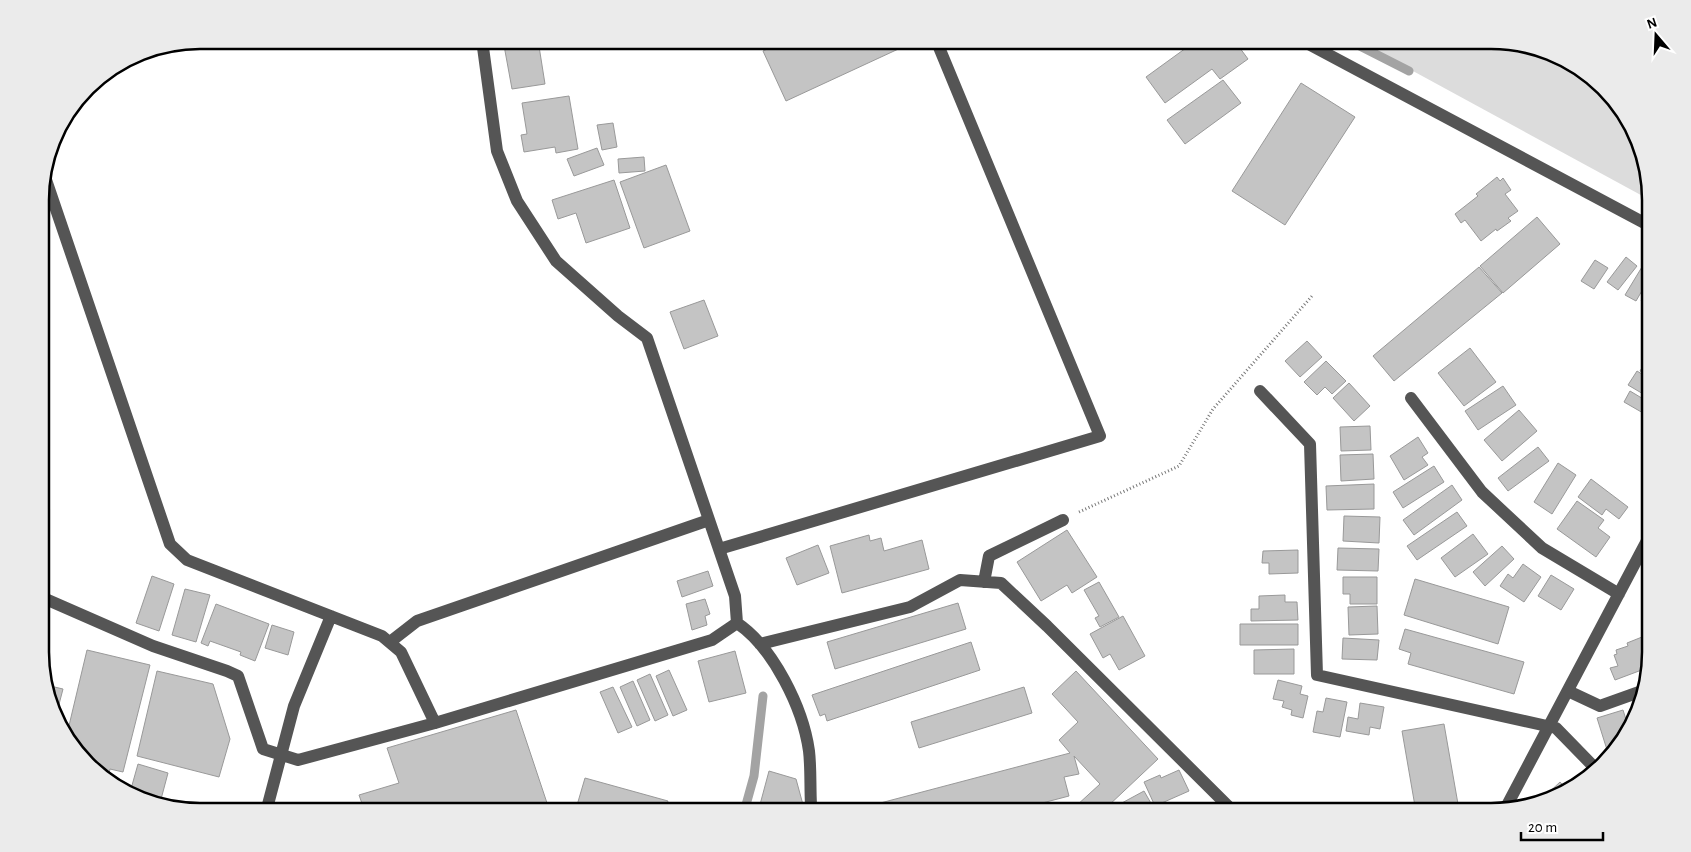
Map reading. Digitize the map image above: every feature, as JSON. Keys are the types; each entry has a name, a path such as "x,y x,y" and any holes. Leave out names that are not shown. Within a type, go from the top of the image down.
{"street":[{"path":"483,49 497,152 517,201 556,260 618,316 648,338 735,596 737,623"},
{"path":"719,549 1100,436 940,49"},
{"path":"1318,49 1642,222"},
{"path":"49,189 170,544 187,560 382,636 401,652 435,723"},
{"path":"1260,391 1310,444 1317,675 1556,728 1592,765"},
{"path":"1411,398 1482,492 1542,548 1619,594"},
{"path":"390,642 417,621 709,520"},
{"path":"984,582 989,556 1063,520"},
{"path":"1509,802 1642,550"},
{"path":"760,644 910,607 960,580 1001,583 1047,626 1225,803"},
{"path":"49,600 153,646 238,676 263,749 298,760 435,723 712,640 737,623"},
{"path":"268,803 294,706 331,616"},
{"path":"737,623 748,630 760,644 785,681 800,713 809,751 811,803"},
{"path":"1568,691 1600,706 1636,693"}],"path":[{"path":"1063,520 1179,466 1213,409 1312,296"}],"shaded area":[{"path":"1373,49 1501,49 1540,57 1558,64 1575,74 1598,93 1622,124 1631,142 1637,161 1642,196"}],"building":[{"path":"505,49 539,49 545,84 512,89"},
{"path":"767,49 898,49 786,101 763,51"},
{"path":"1185,49 1241,49 1248,59 1220,79 1212,69 1165,103 1146,77"},
{"path":"1223,80 1241,103 1185,144 1167,120"},
{"path":"1301,83 1355,117 1285,225 1232,191"},
{"path":"569,96 578,149 556,153 555,147 524,152 521,135 527,134 522,103"},
{"path":"613,123 617,147 602,150 597,125"},
{"path":"597,148 604,165 574,176 567,159"},
{"path":"644,157 645,171 619,173 618,159"},
{"path":"666,165 690,231 644,248 620,182"},
{"path":"1497,177 1500,181 1503,178 1511,190 1505,194 1518,211 1508,218 1511,221 1497,231 1496,229 1481,241 1465,220 1461,223 1455,214 1478,196 1476,194"},
{"path":"614,180 630,228 586,243 576,213 558,219 552,200"},
{"path":"1537,217 1560,244 1503,293 1480,266"},
{"path":"1626,257 1637,266 1618,290 1607,282"},
{"path":"1595,260 1608,268 1594,289 1581,281"},
{"path":"1479,267 1502,293 1394,381 1373,356"},
{"path":"1642,267 1642,291 1636,301 1625,295"},
{"path":"704,300 718,336 684,349 670,312"},
{"path":"1307,341 1322,357 1300,377 1285,361"},
{"path":"1470,348 1496,382 1464,406 1438,373"},
{"path":"1326,361 1346,381 1332,394 1325,387 1317,395 1304,382"},
{"path":"1637,371 1642,374 1642,393 1628,385"},
{"path":"1349,383 1370,406 1354,421 1333,398"},
{"path":"1503,386 1516,405 1478,430 1465,411"},
{"path":"1630,391 1642,398 1642,412 1624,402"},
{"path":"1519,410 1537,431 1502,461 1484,440"},
{"path":"1370,426 1371,450 1341,451 1340,427"},
{"path":"1418,437 1428,453 1422,457 1428,465 1404,480 1390,456"},
{"path":"1538,447 1549,461 1508,491 1498,478"},
{"path":"1373,454 1374,479 1341,481 1340,455"},
{"path":"1558,463 1576,475 1552,514 1534,502"},
{"path":"1434,466 1444,482 1403,508 1393,492"},
{"path":"1591,479 1628,507 1619,519 1606,509 1602,515 1578,497"},
{"path":"1374,484 1374,509 1327,510 1326,486"},
{"path":"1452,485 1462,500 1414,535 1403,520"},
{"path":"1577,501 1604,520 1598,528 1610,537 1596,557 1557,529"},
{"path":"1457,512 1467,526 1417,560 1407,546"},
{"path":"1344,516 1380,517 1379,543 1343,541"},
{"path":"1067,530 1097,577 1072,593 1067,585 1041,601 1017,562"},
{"path":"1473,534 1488,554 1455,577 1441,558"},
{"path":"869,535 870,541 881,538 884,551 922,540 929,569 842,593 830,546"},
{"path":"818,545 829,573 797,585 786,558"},
{"path":"1502,546 1514,559 1485,586 1473,572"},
{"path":"1338,548 1379,549 1378,571 1337,570"},
{"path":"1298,550 1298,573 1269,574 1269,563 1262,563 1263,551"},
{"path":"1523,564 1541,577 1524,602 1500,586 1508,574 1513,578"},
{"path":"708,571 713,586 682,597 677,581"},
{"path":"1551,575 1574,589 1561,610 1538,596"},
{"path":"152,576 174,584 159,631 136,623"},
{"path":"1343,577 1377,577 1377,604 1350,604 1350,594 1343,594"},
{"path":"1415,579 1509,607 1498,644 1404,615"},
{"path":"1099,582 1119,617 1100,627 1095,618 1099,616 1084,590"},
{"path":"185,589 210,595 196,642 172,635"},
{"path":"1285,595 1285,602 1297,602 1298,620 1251,621 1251,609 1259,609 1259,596"},
{"path":"705,599 710,614 705,616 707,625 692,630 686,604"},
{"path":"958,603 966,629 835,669 827,642"},
{"path":"216,604 269,624 255,661 240,655 241,652 210,641 208,646 201,643"},
{"path":"1377,606 1378,634 1349,635 1348,607"},
{"path":"1123,616 1145,656 1119,670 1110,654 1103,658 1090,634"},
{"path":"1240,624 1298,624 1298,645 1240,645"},
{"path":"272,625 294,632 288,655 265,648"},
{"path":"1405,629 1524,662 1514,694 1408,664 1411,653 1399,649"},
{"path":"1642,637 1641,670 1615,680 1610,668 1618,666 1614,655 1617,654 1616,650 1628,646 1627,643"},
{"path":"1343,638 1379,640 1377,660 1342,659"},
{"path":"971,642 980,670 827,721 825,714 820,716 812,695"},
{"path":"1294,649 1294,674 1254,674 1254,650"},
{"path":"87,650 150,665 123,772 110,769 108,772 93,759 69,727"},
{"path":"735,651 746,693 709,702 698,661"},
{"path":"669,670 687,710 673,716 656,676"},
{"path":"157,671 213,684 230,739 219,777 137,756"},
{"path":"1076,671 1158,759 1111,803 1079,803 1100,784 1074,756 1079,774 1064,777 1069,796 1042,803 880,803 1070,753 1059,740 1078,722 1052,694"},
{"path":"650,674 668,715 655,721 637,680"},
{"path":"1278,680 1302,686 1300,694 1308,696 1303,718 1291,715 1292,710 1282,707 1284,701 1273,699"},
{"path":"633,681 650,720 637,726 620,687"},
{"path":"53,687 63,689 59,706"},
{"path":"613,687 632,727 618,733 600,692"},
{"path":"1024,687 1032,713 919,748 911,722"},
{"path":"1326,698 1347,702 1340,737 1313,732 1317,711 1323,712"},
{"path":"1360,703 1384,707 1380,729 1370,727 1369,735 1346,731 1348,717 1358,719"},
{"path":"516,710 547,803 362,803 359,795 399,783 387,748"},
{"path":"1623,710 1626,720 1607,749 1597,718"},
{"path":"1444,724 1458,803 1414,803 1402,731"},
{"path":"138,764 168,773 161,798 131,787"},
{"path":"1179,770 1189,791 1162,803 1154,803 1144,782 1160,775 1161,778"},
{"path":"769,771 796,779 803,803 760,803"},
{"path":"585,778 668,801 667,803 578,803"},
{"path":"1560,782 1563,785 1558,788 1551,791"},
{"path":"1144,791 1151,803 1122,803"}],"waterway":[{"path":"1366,49 1409,71"},
{"path":"746,803 754,776 763,696"}]}
